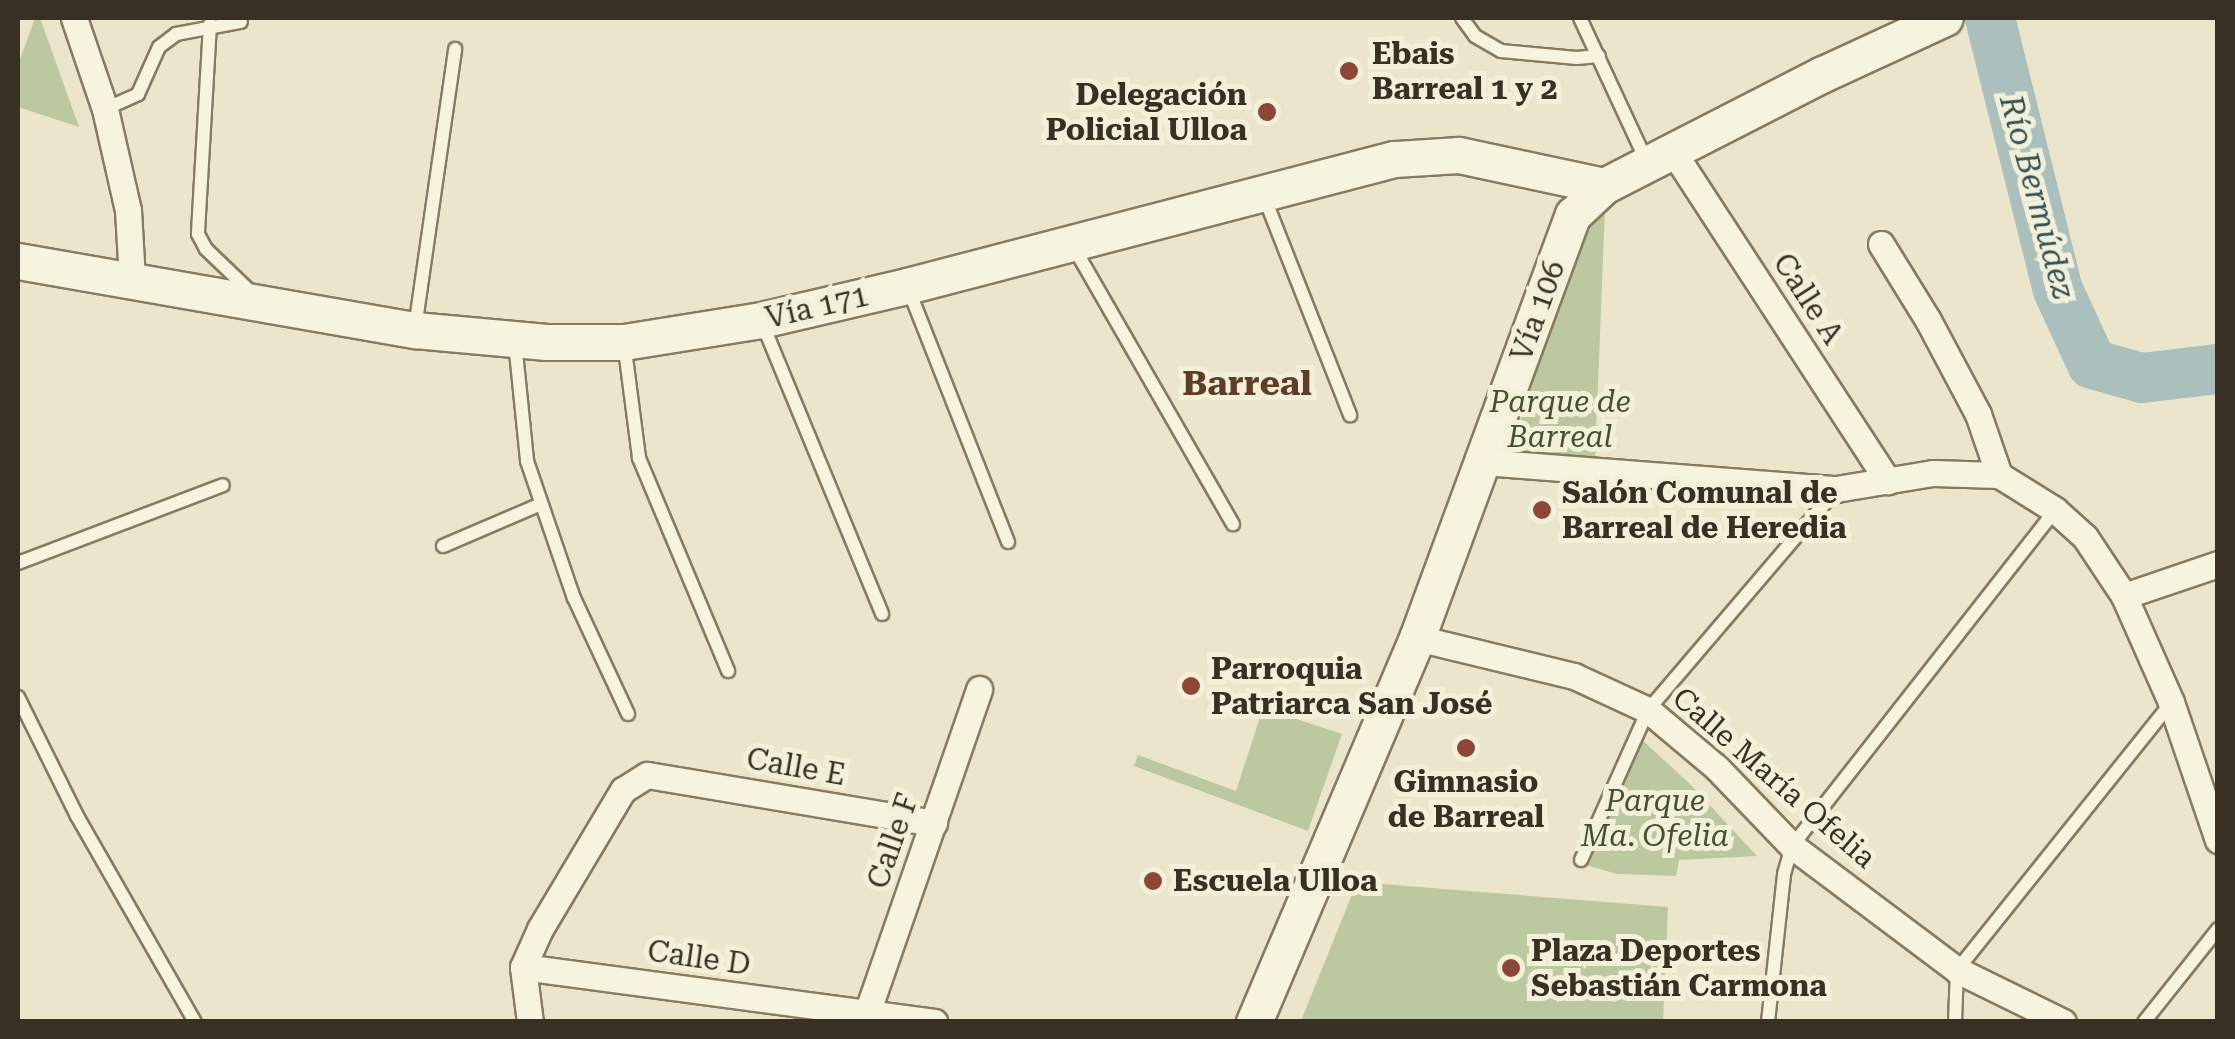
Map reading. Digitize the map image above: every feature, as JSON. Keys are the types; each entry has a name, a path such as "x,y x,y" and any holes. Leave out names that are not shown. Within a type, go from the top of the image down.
{"main road":[{"name":"Vía 106","path":"1254,1022 1417,638 1573,215 1604,186 1823,74 1945,18"},
{"name":"Vía 171","path":"18,261 415,330 515,339 624,342 761,320 907,286 1394,159 1446,155 1604,186"}],"street":[{"path":"74,18 104,109 128,210 132,279"},
{"name":"Calle A","path":"1661,159 1888,481"},
{"path":"1881,244 1928,320 1978,414 1999,475"},
{"path":"1482,462 1836,489 1934,474 1999,475 2055,510 2085,537 2124,596 2171,702 2218,840"},
{"path":"2124,596 2218,564"},
{"name":"Calle María Ofelia","path":"1417,638 1574,676 1648,710 1716,767 1792,846 1957,970 2064,1022"},
{"name":"Calle F","path":"867,1013 979,690"},
{"name":"Calle E","path":"524,967 540,929 624,790 647,775 934,823"},
{"path":"524,967 530,1022"},
{"name":"Calle D","path":"524,967 934,1022"}],"lane":[{"path":"1462,18 1475,36 1501,51 1576,58 1599,56"},
{"path":"1580,18 1661,159"},
{"path":"104,109 142,89 165,41 210,24 241,22"},
{"path":"210,24 198,234 206,249 265,305"},
{"path":"415,330 455,49"},
{"path":"1262,191 1350,416"},
{"path":"1072,246 1234,524"},
{"path":"907,286 1008,542"},
{"path":"761,320 882,614"},
{"path":"515,339 526,461 574,598 628,714"},
{"path":"624,342 638,458 728,671"},
{"path":"18,563 223,484"},
{"path":"1580,860 1648,710 1836,489"},
{"path":"442,546 541,504"},
{"path":"1768,1022 1784,874 1792,846 2055,510"},
{"path":"18,697 77,816 195,1022"},
{"path":"1955,1022 1957,970 2171,702"},
{"path":"2144,1022 2218,929"}],"green space":[{"path":"35,18 40,18 79,127 18,107 18,65"},
{"name":"Parque de Barreal","path":"1605,209 1595,461 1510,453 1583,222"},
{"path":"1263,708 1342,734 1308,831 1134,766 1138,755 1236,791"},
{"name":"Parque Ma. Ofelia","path":"1639,737 1692,786 1757,856 1679,860 1676,876 1617,874 1582,864"},
{"path":"1357,882 1668,907 1663,1021 1301,1021"}],"waterway":[{"name":"Río Bermúdez","path":"1990,18 2058,290 2092,364 2142,378 2218,369"}],"place":[{"name":"Ebais Barreal 1 y 2","path":"1349,71"},
{"name":"Delegación Policial Ulloa","path":"1267,112"},
{"name":"Salón Comunal de Barreal de Heredia","path":"1542,510"},
{"name":"Parroquia Patriarca San José","path":"1191,686"},
{"name":"Gimnasio de Barreal","path":"1466,748"},
{"name":"Escuela Ulloa","path":"1153,881"},
{"name":"Plaza Deportes Sebastián Carmona","path":"1511,968"}],"district":[{"name":"Barreal","path":"1247,384"}]}
